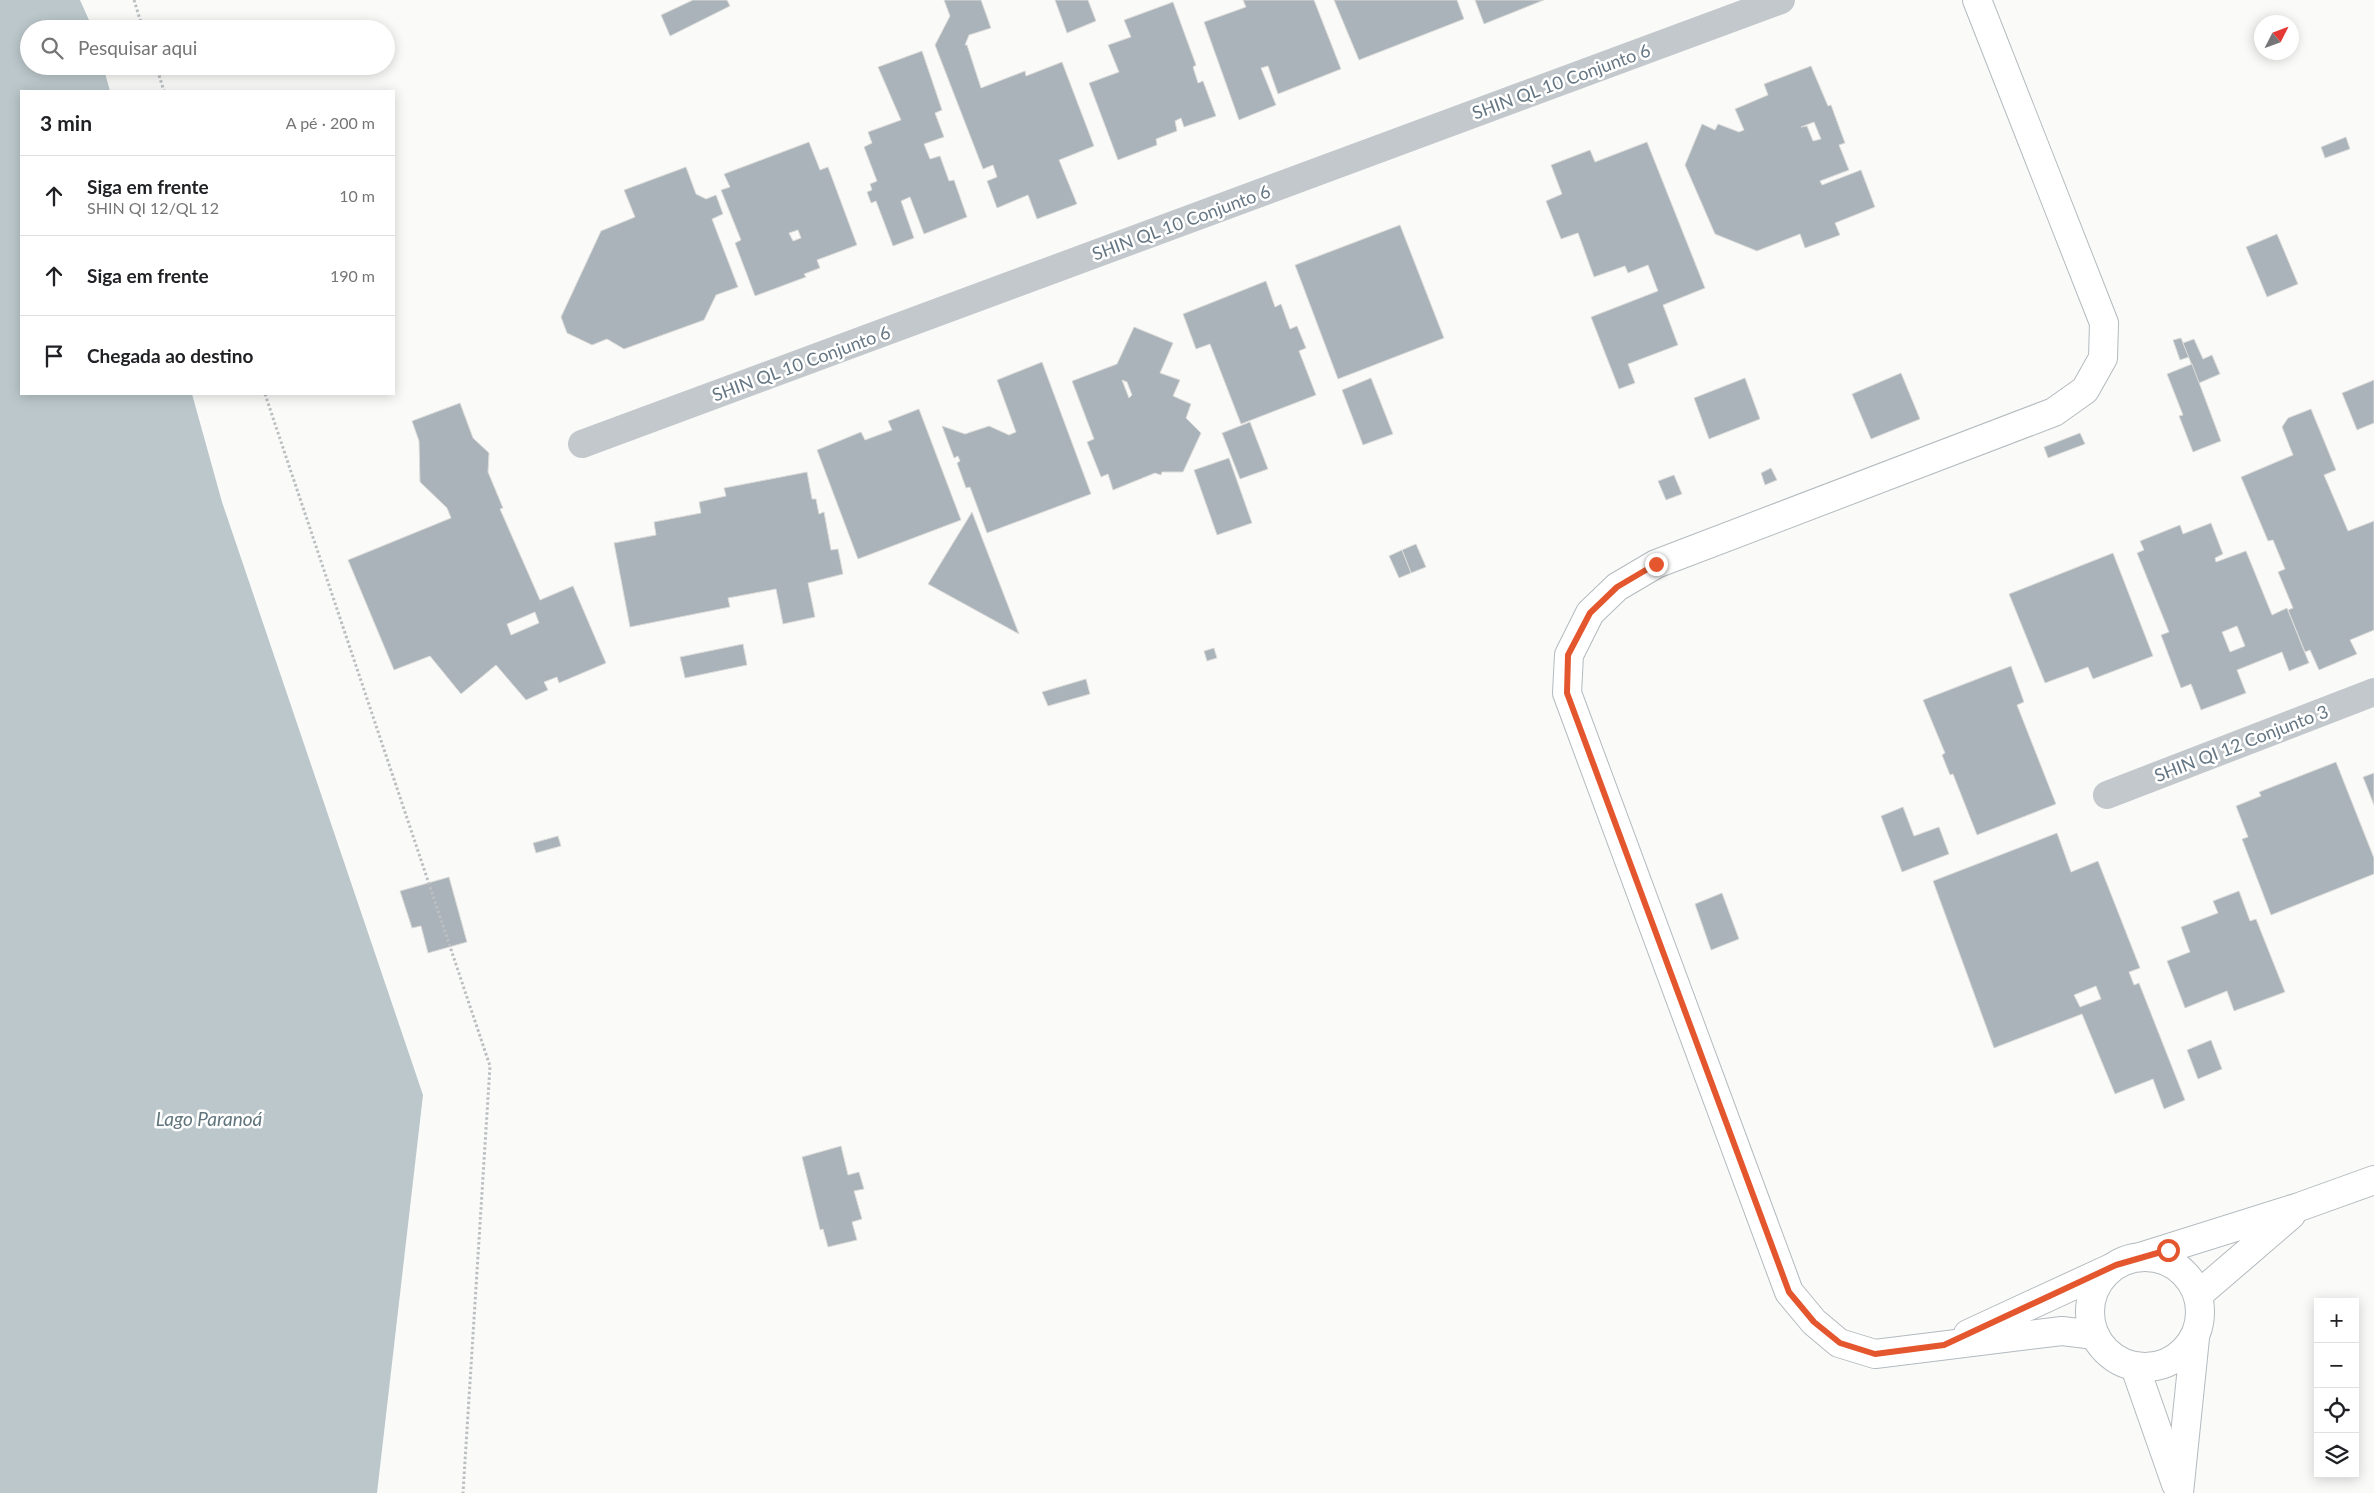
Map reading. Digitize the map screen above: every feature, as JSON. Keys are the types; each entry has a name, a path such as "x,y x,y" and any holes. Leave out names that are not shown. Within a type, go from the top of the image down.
{"street":[{"name":"SHIN QL 10 Conjunto 6","path":"582,444 1781,0"},
{"path":"1977,0 2104,323 2102,358 2085,390 2054,412 1656,564 1617,587 1590,613 1568,655 1567,693 1789,1292 1814,1322 1840,1343 1875,1354 2062,1330 2095,1335"},
{"name":"SHIN QI 12 Conjunto 3","path":"2108,794 2374,692"},
{"path":"1944,1345 2128,1261 2299,1207 2374,1180"},
{"path":"2198,1295 2299,1207"},
{"path":"2179,1493 2195,1338 2201,1317 2198,1295 2188,1276 2166,1261 2128,1261 2097,1284 2090,1309 2095,1335 2111,1357 2135,1368 2162,1366 2181,1355 2195,1338"},
{"path":"2135,1368 2179,1493"}],"path":[{"path":"134,0 140,20"},
{"path":"159,75 164,90"},
{"path":"266,395 490,1066 463,1493"}],"water":[{"name":"Lago Paranoá","path":"0,0 80,0 89,20 20,20 20,75 106,75 110,90 20,90 20,395 192,395 222,502 423,1095 377,1493 0,1493"}],"building":[{"path":"693,0 727,0 730,6 670,36 661,15"},
{"path":"944,0 981,0 991,28 969,35 965,45 967,45 981,88 1025,71 1026,76 1062,62 1094,146 1059,160 1077,204 1037,219 1028,195 997,208 987,181 997,177 993,165 983,169 935,45 950,16"},
{"path":"1055,0 1088,0 1096,21 1067,33"},
{"path":"1243,0 1314,0 1341,69 1278,94 1268,66 1261,68 1276,105 1239,120 1204,22 1246,7"},
{"path":"1334,0 1457,0 1464,19 1359,60"},
{"path":"1475,0 1544,0 1484,24"},
{"path":"1173,2 1196,65 1193,67 1198,83 1203,81 1216,116 1184,127 1181,118 1175,121 1177,131 1156,139 1157,145 1118,160 1089,83 1119,72 1108,45 1131,37 1124,20"},
{"path":"922,51 942,110 935,113 944,137 924,144 930,159 940,156 949,181 954,180 967,217 924,234 910,197 901,201 914,238 893,246 876,201 871,203 867,192 872,190 870,184 877,181 864,147 872,143 868,132 901,120 878,67"},
{"path":"1811,66 1828,106 1831,105 1845,143 1839,145 1849,170 1820,181 1822,185 1861,170 1875,207 1835,223 1840,235 1805,248 1800,234 1757,251 1715,234 1685,165 1702,124 1715,130 1718,124 1739,132 1744,130 1735,109 1768,95 1764,84","holes":["1814,122 1821,139 1813,141 1807,126 1801,127"]},
{"path":"2346,137 2350,149 2325,158 2321,147"},
{"path":"809,142 820,170 828,167 857,245 817,260 820,268 804,274 806,277 755,296 735,243 741,240 721,190 730,187 724,174","holes":["798,230 801,238 793,241 789,233"]},
{"path":"1647,142 1705,288 1663,305 1678,345 1628,364 1635,383 1619,389 1591,317 1658,291 1648,265 1628,273 1625,266 1594,277 1578,233 1561,239 1546,201 1562,194 1551,165 1590,150 1595,162"},
{"path":"686,167 696,194 706,199 716,195 723,214 712,219 738,287 716,295 704,320 624,349 607,339 592,345 567,333 561,317 601,231 635,217 624,190"},
{"path":"1400,225 1444,338 1338,379 1295,265"},
{"path":"2277,234 2298,284 2267,297 2246,247"},
{"path":"1266,281 1275,307 1281,304 1290,329 1297,326 1306,348 1299,351 1316,395 1241,424 1210,344 1196,349 1183,314"},
{"path":"1134,327 1173,343 1160,373 1180,380 1173,396 1191,404 1186,418 1201,433 1183,472 1162,472 1161,475 1155,473 1113,490 1108,474 1101,477 1087,442 1094,439 1072,381 1117,364","holes":["1122,380 1127,382 1132,395 1129,398"]},
{"path":"2181,338 2189,357 2180,360 2173,340"},
{"path":"2194,339 2203,359 2212,355 2220,374 2199,383 2183,343"},
{"path":"1042,362 1091,494 987,533 970,487 966,488 957,463 960,461 958,456 954,458 942,426 965,434 989,426 1009,435 1016,432 997,380"},
{"path":"2192,364 2221,441 2193,452 2179,416 2183,415 2167,374"},
{"path":"1901,373 1920,419 1871,439 1852,394"},
{"path":"1371,378 1393,434 1363,445 1342,390"},
{"path":"1745,378 1760,419 1709,439 1694,398"},
{"path":"2374,380 2374,423 2357,430 2342,393"},
{"path":"460,403 473,438 489,453 488,472 503,508 500,509 540,600 573,586 606,663 559,683 557,677 544,682 548,690 526,700 496,665 461,694 430,656 394,670 348,560 451,518 447,508 420,482 419,441 412,421","holes":["535,612 539,623 511,635 507,624"]},
{"path":"919,409 961,520 858,559 817,450 861,432 865,440 892,430 888,421"},
{"path":"2311,409 2336,470 2324,475 2348,531 2374,521 2374,630 2350,640 2357,654 2319,670 2310,650 2305,652 2288,610 2293,608 2278,572 2285,569 2273,540 2268,541 2241,477 2293,455 2282,427 2288,418"},
{"path":"1250,422 1268,469 1240,479 1222,433"},
{"path":"2080,433 2085,444 2048,458 2044,447"},
{"path":"1229,458 1252,523 1217,535 1194,470"},
{"path":"1771,468 1777,480 1765,485 1761,473"},
{"path":"807,472 812,499 816,499 819,514 824,512 831,550 838,549 843,574 808,583 815,617 783,624 776,589 728,598 730,607 630,627 614,543 656,535 654,522 701,513 699,502 726,496 724,488"},
{"path":"1674,475 1682,494 1666,500 1658,481"},
{"path":"972,512 1019,634 928,584"},
{"path":"2211,523 2223,554 2215,558 2216,562 2246,551 2272,615 2287,608 2309,663 2289,671 2282,652 2237,670 2246,693 2201,710 2191,684 2181,688 2161,635 2169,632 2137,553 2144,550 2140,541 2180,525 2183,534","holes":["2237,626 2245,646 2230,652 2222,632"]},
{"path":"1416,544 1426,567 1411,573 1402,550"},
{"path":"1402,550 1411,573 1399,578 1389,556"},
{"path":"2113,553 2153,656 2093,679 2088,667 2045,683 2009,594"},
{"path":"743,644 747,665 685,678 680,657"},
{"path":"1214,648 1217,658 1207,661 1204,651"},
{"path":"2011,666 2024,702 2017,705 2056,804 1977,835 1953,774 1950,775 1942,755 1945,753 1923,700"},
{"path":"1086,679 1090,694 1048,706 1042,692"},
{"path":"2336,762 2374,858 2374,874 2271,915 2242,839 2248,837 2236,806 2261,796 2259,792"},
{"path":"2374,773 2374,805 2363,777"},
{"path":"1903,807 1914,836 1939,827 1949,854 1902,872 1881,816"},
{"path":"2057,833 2071,872 2098,861 2140,968 2129,972 2134,985 2139,983 2185,1100 2164,1109 2153,1079 2115,1094 2082,1014 1994,1048 1933,881","holes":["2096,986 2101,999 2080,1007 2074,995"]},
{"path":"558,836 561,846 536,853 533,843"},
{"path":"449,877 467,942 428,953 421,926 412,928 400,891"},
{"path":"2239,891 2250,921 2256,919 2285,992 2234,1011 2227,991 2185,1008 2167,961 2190,952 2181,927 2218,913 2213,901"},
{"path":"1722,893 1739,939 1711,950 1695,904"},
{"path":"2211,1040 2222,1069 2198,1079 2187,1050"},
{"path":"841,1146 848,1175 859,1172 864,1189 854,1191 862,1219 852,1222 857,1240 828,1247 823,1229 820,1230 802,1157"}],"route":[{"path":"1656,564 1617,587 1590,613 1568,655 1567,693 1789,1292 1814,1322 1840,1343 1875,1354 1944,1345 2116,1265 2168,1250"}]}
